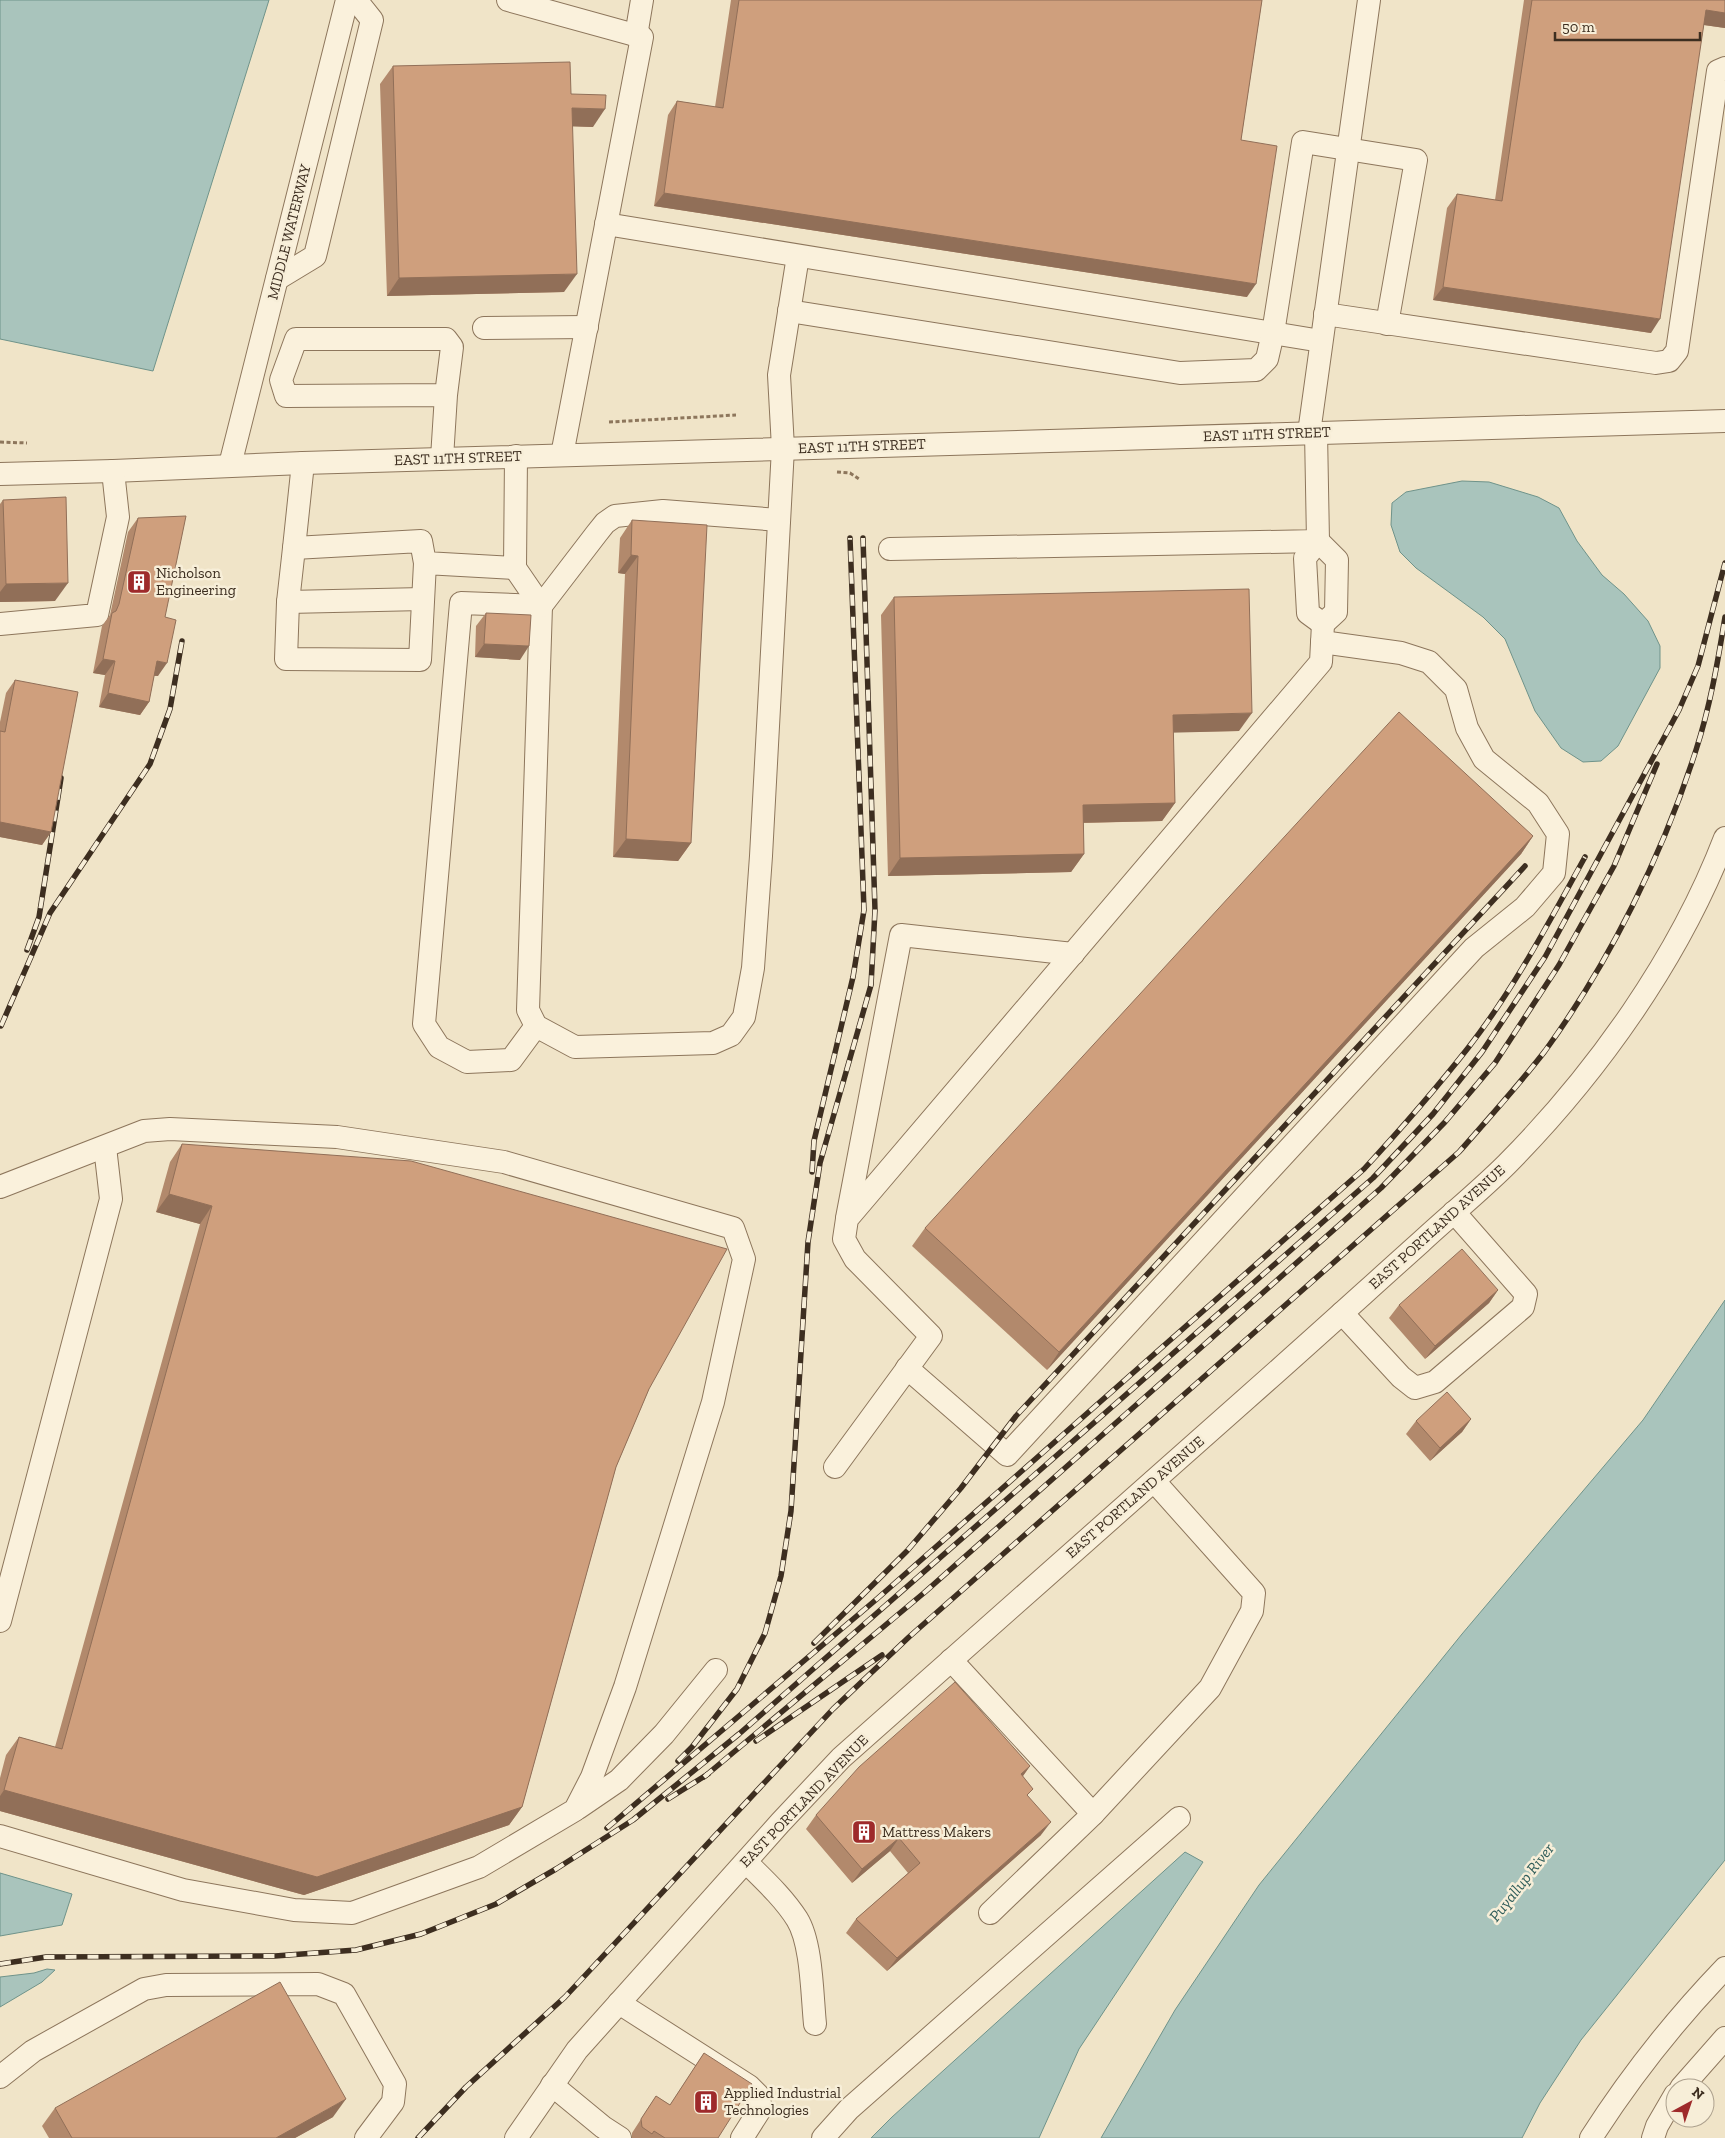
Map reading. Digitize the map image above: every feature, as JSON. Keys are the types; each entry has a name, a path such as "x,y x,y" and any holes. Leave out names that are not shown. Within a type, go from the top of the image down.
{"street":[{"name":"MIDDLE WATERWAY","path":"230,465 347,0"},
{"path":"277,279 315,256 372,20 356,0"},
{"path":"508,0 642,37 562,455"},
{"path":"636,36 642,0"},
{"path":"907,1368 1007,1455 1474,948 1525,907 1554,873 1558,834 1538,803 1484,759 1467,728 1456,689 1429,662 1322,633 1308,613 1305,558 1318,541 1312,433 1321,341 1369,0"},
{"path":"1325,314 1656,363 1669,361 1677,351 1718,71 1725,68"},
{"path":"789,311 1180,374 1256,370 1267,359 1273,333 1303,142 1416,160 1387,324"},
{"path":"606,224 1321,341"},
{"path":"779,520 663,511 616,516 605,523 541,606 528,1010 536,1026 575,1047 713,1043 731,1035 744,1017 752,968 762,856 783,448 779,375 798,256"},
{"path":"484,328 587,327"},
{"path":"442,458 446,395 452,347 446,339 296,339 281,380 286,396 446,395"},
{"name":"EAST 11TH STREET","path":"0,474 303,462 1725,421"},
{"path":"516,456 515,568 541,606"},
{"path":"294,548 421,541 425,563 420,660 286,659 288,602 303,462"},
{"path":"0,624 97,615 118,517 113,471"},
{"path":"847,1219 1321,662 1322,633 1336,612 1337,560 1318,541 890,549"},
{"path":"425,563 515,568"},
{"path":"288,602 423,599"},
{"path":"536,1026 511,1060 467,1062 440,1047 424,1024 461,603 541,606"},
{"name":"EAST PORTLAND AVENUE","path":"516,2138 577,2050 841,1758 1506,1165 1580,1082 1659,970 1713,868 1725,838"},
{"path":"835,1467 931,1336 855,1259 844,1239 901,935 1073,954"},
{"path":"0,1187 144,1131 170,1129 337,1136 504,1162 733,1228 744,1259 713,1402 625,1687 592,1777 575,1810"},
{"path":"0,1622 111,1199 105,1147"},
{"path":"1342,1313 1400,1377 1415,1388 1435,1382 1523,1307 1526,1294 1454,1212"},
{"path":"990,1913 1093,1814 1210,1688 1252,1611 1254,1593 1154,1480"},
{"path":"951,1660 1093,1814"},
{"path":"0,1836 183,1890 294,1910 352,1913 479,1867 575,1810 619,1780 664,1734 716,1670"},
{"path":"822,2138 849,2109 1179,1818"},
{"path":"746,1862 779,1895 798,1920 806,1942 815,2024"},
{"path":"1591,2138 1608,2111 1686,2009 1725,1968"},
{"path":"0,2077 33,2052 144,1989 166,1985 318,1984 344,1994 395,2084 392,2102 366,2138"},
{"path":"619,2003 749,2086 758,2095 760,2108 742,2138"},
{"path":"1690,2078 1725,2038"},
{"path":"552,2085 603,2127 620,2138"},
{"path":"1653,2138 1665,2112"}],"path":[{"path":"609,422 736,415"},
{"path":"0,442 27,443"},
{"path":"837,472 850,473 859,479"}],"water":[{"path":"0,0 269,0 153,371 0,339"},
{"path":"1462,481 1489,482 1538,497 1559,508 1577,541 1602,575 1624,594 1648,621 1660,646 1660,668 1618,746 1601,761 1583,762 1561,748 1535,711 1505,639 1483,617 1416,568 1400,552 1391,525 1392,503 1406,492"},
{"name":"Puyallup River","path":"1725,1300 1725,1860 1581,2040 1540,2103 1522,2138 1101,2138 1175,2010 1259,1885 1462,1634 1643,1420"},
{"path":"1185,1852 1203,1862 1079,2049 1039,2138 871,2138 892,2117"},
{"path":"0,1873 72,1894 62,1925 0,1936"},
{"path":"47,1969 55,1970 42,1982 0,2007 0,1977 34,1973"}],"building":[{"path":"739,0 1262,0 1241,140 1277,146 1256,284 664,193 677,101 723,108"},
{"path":"1532,0 1725,0 1725,13 1706,10 1660,319 1443,287 1457,194 1502,201"},
{"path":"570,62 571,94 606,95 605,109 572,108 577,274 399,278 393,66"},
{"path":"66,497 68,583 6,584 3,500"},
{"name":"Nicholson Engineering","path":"186,516 165,617 176,620 167,663 157,661 149,702 108,693 115,661 103,659 112,613 116,611 119,604 138,518"},
{"path":"632,520 707,525 691,843 626,839 638,556 631,555"},
{"path":"1249,589 1252,713 1173,715 1175,803 1083,805 1084,854 900,858 894,597"},
{"path":"486,613 531,615 529,646 484,644"},
{"path":"15,680 78,692 51,832 0,822 0,731 5,732"},
{"path":"1399,712 1533,836 1059,1352 925,1228"},
{"path":"182,1144 411,1161 727,1249 649,1389 616,1467 522,1807 317,1877 4,1790 19,1737 62,1749 212,1206 169,1194"},
{"path":"1462,1249 1498,1290 1435,1346 1399,1305"},
{"path":"1447,1392 1471,1419 1440,1448 1416,1421"},
{"name":"Mattress Makers","path":"955,1682 1030,1766 1021,1774 1033,1789 1027,1795 1051,1822 897,1958 856,1919 920,1863 899,1838 862,1869 816,1815 859,1767"},
{"path":"280,1982 346,2099 276,2138 72,2138 55,2108"},
{"name":"Applied Industrial Technologies","path":"704,2053 752,2084 718,2138 665,2138 654,2131 652,2134 642,2127 641,2119 656,2096 670,2105"}],"railway":[{"path":"812,1172 814,1141 853,977 864,910 850,538"},
{"path":"678,1761 692,1747 737,1689 765,1633 781,1576 791,1511 808,1242 820,1163 871,985 875,910 863,538"},
{"path":"0,1964 46,1957 275,1956 356,1950 421,1934 496,1904 556,1869 633,1820 739,1734 1373,1178 1433,1114 1482,1052 1545,957 1679,710 1698,666 1725,563"},
{"path":"418,2138 466,2087 565,1997 833,1709 909,1637 1459,1152 1503,1102 1545,1051 1569,1017 1612,945 1651,868 1683,789 1701,734 1713,684 1725,617"},
{"path":"1,1026 50,913 150,764 170,709 182,641"},
{"path":"704,1777 925,1592 1381,1188 1445,1122 1495,1063 1559,965 1614,866 1657,764"},
{"path":"27,950 39,917 61,778"},
{"path":"607,1828 878,1598 1364,1169 1404,1125 1485,1026 1530,955 1585,857"},
{"path":"814,1643 907,1551 961,1488 1016,1416 1525,866"},
{"path":"756,1741 882,1655"},
{"path":"668,1799 708,1774"}],"place":[{"name":"Nicholson Engineering","path":"139,582"},
{"name":"Mattress Makers","path":"864,1832"},
{"name":"Applied Industrial Technologies","path":"706,2102"}]}
